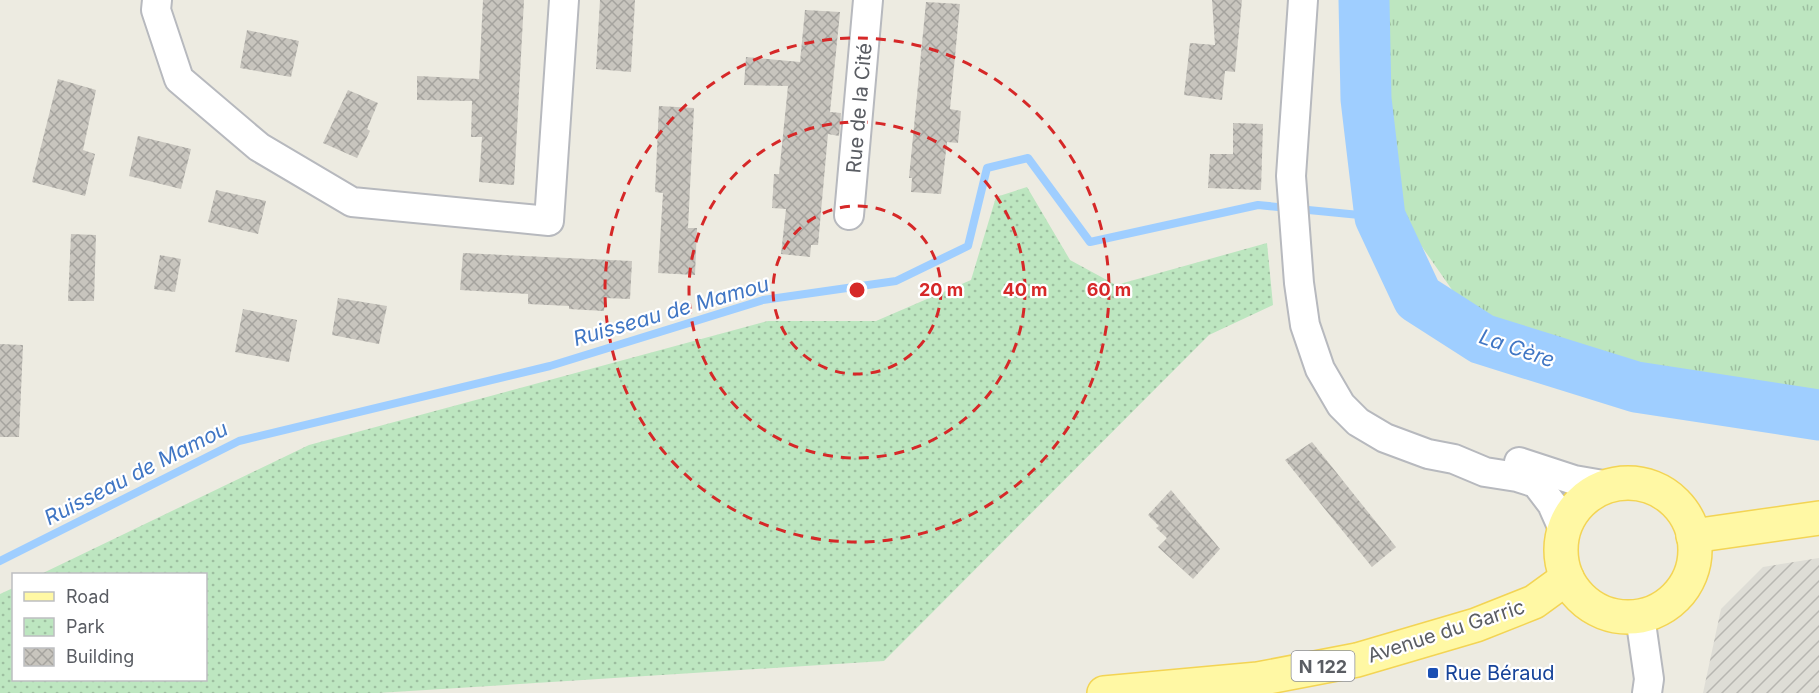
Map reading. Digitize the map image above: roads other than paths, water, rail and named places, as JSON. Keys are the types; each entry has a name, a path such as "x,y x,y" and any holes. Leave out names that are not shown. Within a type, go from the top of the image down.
{"main road":[{"path":"1634,483 1654,488 1672,499 1686,516 1693,536 1694,557 1689,578 1677,596 1660,609 1640,616 1618,617 1597,610 1579,596 1567,578 1561,559 1562,540 1567,521 1578,504 1593,492 1609,486 1634,483"},
{"path":"1693,536 1819,518"},
{"name":"Avenue du Garric","path":"1104,693 1258,679 1357,660 1486,621 1534,602 1567,578"}],"street":[{"path":"157,0 156,10 179,80 259,147 352,202 549,221 564,0"},
{"name":"Rue de la Cité","path":"849,215 868,0"},
{"path":"1303,0 1291,176 1296,251 1305,325 1320,369 1341,405 1358,422 1385,438 1428,454 1454,459 1485,472 1517,477 1536,483 1552,504 1564,531"},
{"path":"1454,459 1486,456 1514,460 1574,480 1609,486"},
{"path":"1640,616 1649,680 1647,693"}],"waterway":[{"name":"La Cère","path":"1364,0 1366,99 1380,217 1418,298 1482,339 1636,387 1819,415"},
{"name":"Ruisseau de Mamou","path":"0,561 239,441 550,366 763,300 896,281 968,246 987,168 1028,158 1090,242 1258,205 1380,217"}],"place":[{"name":"Rue Béraud","path":"1433,673"}]}
